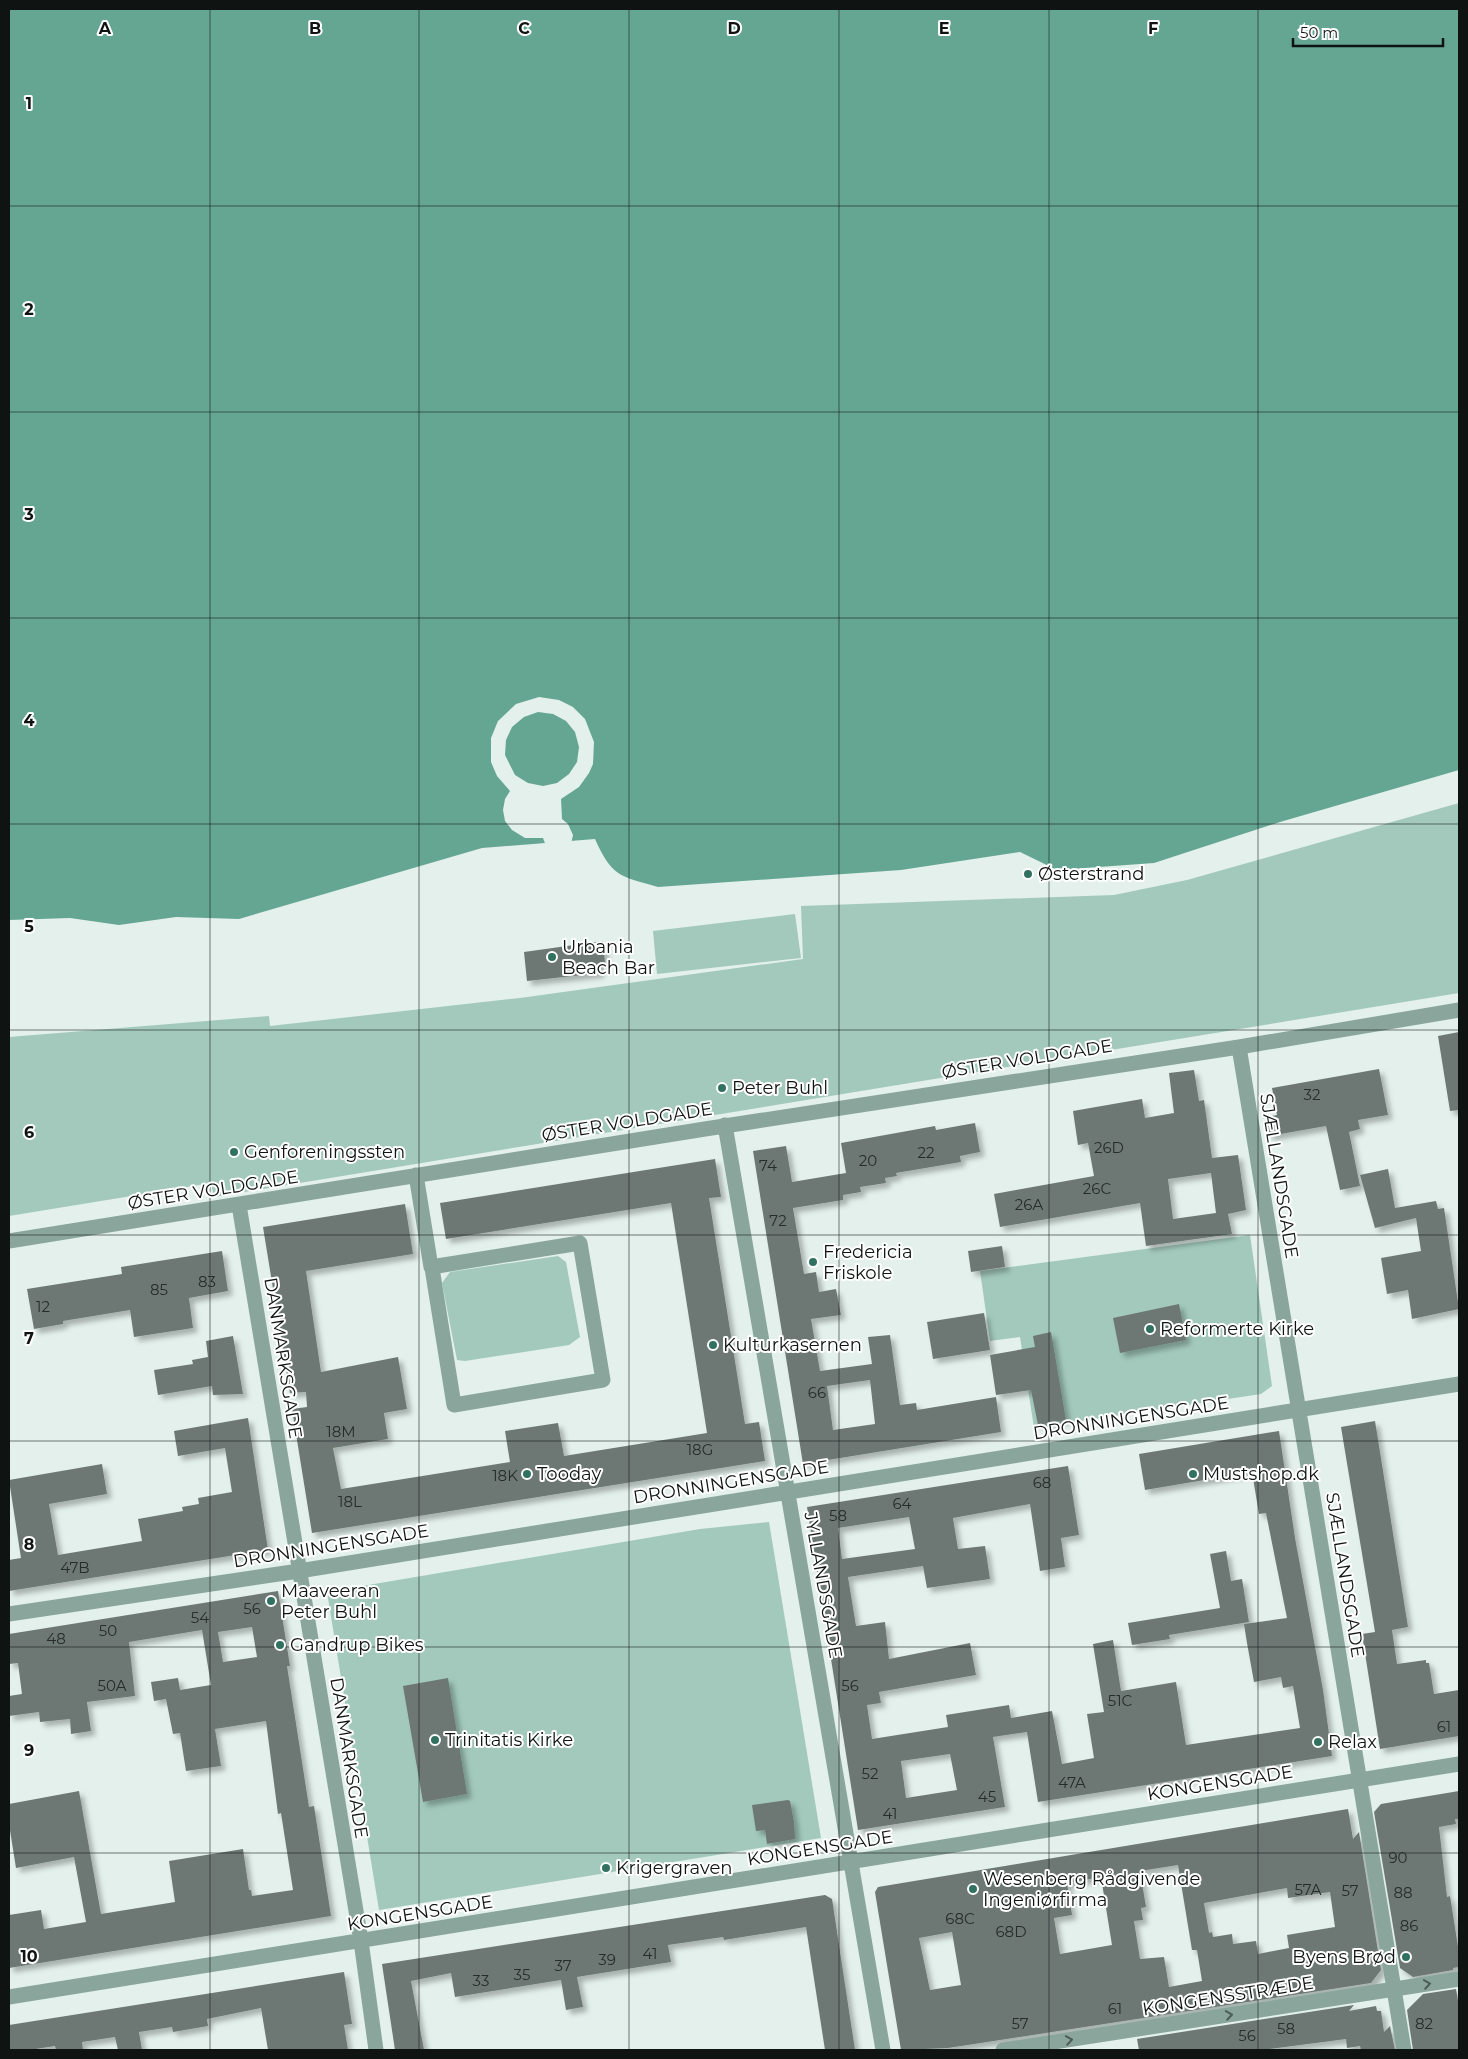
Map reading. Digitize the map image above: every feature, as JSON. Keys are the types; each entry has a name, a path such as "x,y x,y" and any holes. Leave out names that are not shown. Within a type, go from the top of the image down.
{"street":[{"name":"ØSTER VOLDGADE","path":"9,1242 726,1125 1239,1047 1459,1010"},
{"name":"SJÆLLANDSGADE","path":"1239,1047 1404,2050"},
{"name":"JYLLANDSGADE","path":"726,1125 882,2050"},
{"path":"416,1175 454,1405 603,1380 580,1244 432,1267"},
{"name":"DANMARKSGADE","path":"240,1205 361,1941 376,2050"},
{"name":"DRONNINGENSGADE","path":"9,1614 299,1571 1459,1384"},
{"name":"KONGENSGADE","path":"9,1997 1459,1764"},
{"name":"KONGENSSTRÆDE","path":"1003,2050 1459,1979"}],"shaded area":[{"path":"9,9 1459,9 1459,770 1280,822 1154,863 1057,870 1020,852 901,870 658,887 626,877 612,868 595,839 482,848 239,919 176,917 119,925 70,918 9,920"},
{"path":"1459,803 1459,993 214,1197 211,1183 9,1216 9,1037 269,1016 270,1026 520,998 803,959 801,906 1114,895 1187,880"},
{"path":"795,914 801,958 657,974 653,931"},
{"path":"1250,1235 1272,1386 1261,1394 1034,1428 1020,1337 990,1341 980,1271"},
{"path":"558,1256 566,1262 580,1337 569,1345 465,1361 457,1360 442,1283 450,1272"},
{"path":"769,1522 821,1838 379,1910 327,1592 700,1529"}],"pier":[{"path":"539,697 559,700 573,707 585,719 594,742 593,764 579,787 561,799 562,819 568,824 573,835 571,844 546,846 543,838 525,838 512,830 505,821 503,810 505,799 510,791 497,776 491,762 491,738 498,721 516,704","holes":["538,712 553,714 566,721 575,732 579,747 577,762 569,774 557,783 543,786 528,783 515,775 505,755 506,740 512,727 524,717"]}],"building":[{"path":"603,941 605,963 599,964 600,973 527,981 524,952"},
{"path":"1459,1032 1459,1110 1450,1111 1438,1036"},
{"path":"1379,1069 1388,1115 1358,1120 1360,1129 1349,1132 1360,1186 1340,1190 1326,1126 1269,1136 1266,1117 1277,1115 1272,1088"},
{"path":"1194,1070 1199,1101 1204,1100 1212,1158 1238,1155 1246,1210 1228,1214 1232,1234 1146,1246 1140,1203 1000,1227 994,1194 1094,1176 1088,1143 1078,1145 1073,1111 1142,1099 1145,1118 1174,1113 1169,1073","holes":["1211,1173 1216,1213 1173,1219 1168,1179"]},
{"path":"975,1123 980,1152 960,1156 961,1162 896,1173 897,1176 885,1178 886,1183 860,1187 861,1192 843,1195 843,1200 793,1208 804,1274 816,1272 819,1292 836,1289 841,1315 811,1319 820,1371 872,1364 868,1337 890,1335 900,1405 916,1403 917,1410 996,1397 1001,1432 803,1464 753,1151 786,1146 792,1182 846,1173 841,1143 935,1126 936,1130","holes":["870,1380 875,1424 833,1430 827,1386"]},
{"name":"Kulturkasernen","path":"715,1159 721,1197 709,1198 745,1424 759,1422 765,1461 312,1533 292,1409 307,1407 306,1392 290,1393 263,1227 405,1204 413,1254 306,1271 321,1372 398,1357 407,1409 384,1413 388,1439 333,1448 341,1489 510,1462 505,1431 558,1423 564,1456 707,1433 671,1203 446,1239 440,1203"},
{"path":"1388,1169 1395,1208 1436,1201 1438,1209 1444,1208 1459,1309 1412,1319 1408,1290 1387,1294 1381,1258 1421,1251 1416,1218 1375,1228 1360,1175"},
{"path":"1002,1246 1005,1267 971,1272 968,1251"},
{"path":"222,1251 228,1291 189,1298 193,1328 134,1337 130,1310 63,1321 63,1324 34,1329 27,1289 122,1274 121,1267"},
{"name":"Reformerte Kirke","path":"1179,1304 1186,1340 1120,1353 1113,1318"},
{"path":"984,1313 990,1350 933,1359 927,1322"},
{"path":"1051,1332 1066,1420 1038,1425 1031,1390 996,1395 990,1355 1035,1347 1033,1336"},
{"path":"233,1336 243,1394 213,1395 212,1386 158,1395 154,1370 193,1364 192,1360 208,1357 206,1341"},
{"path":"248,1418 268,1550 9,1591 9,1560 21,1558 9,1480 102,1464 107,1494 49,1504 58,1555 142,1541 138,1519 183,1511 182,1507 199,1504 198,1498 232,1492 225,1448 178,1456 174,1431"},
{"path":"1375,1421 1408,1627 1392,1630 1397,1664 1426,1660 1426,1663 1429,1663 1434,1694 1459,1690 1459,1736 1380,1749 1362,1634 1375,1632 1341,1427"},
{"path":"1279,1431 1295,1538 1323,1690 1332,1756 1038,1802 1027,1732 993,1737 1005,1807 858,1830 807,1507 1068,1466 1079,1535 1061,1538 1065,1567 1040,1571 1030,1504 953,1518 958,1549 985,1546 990,1579 927,1588 923,1566 848,1577 856,1626 885,1622 889,1659 970,1643 976,1675 879,1692 881,1703 867,1705 872,1739 948,1727 946,1715 1009,1705 1011,1718 1052,1711 1062,1764 1094,1758 1087,1714 1104,1712 1093,1644 1113,1640 1121,1691 1176,1682 1186,1745 1300,1728 1293,1686 1283,1688 1281,1677 1254,1682 1244,1624 1287,1618 1266,1513 1259,1514 1252,1472 1145,1490 1139,1454","holes":["909,1517 915,1549 842,1559 838,1528","950,1754 957,1790 906,1798 901,1761"]},
{"path":"1226,1551 1231,1581 1242,1579 1249,1622 1169,1635 1170,1639 1132,1645 1128,1623 1220,1608 1210,1554"},
{"path":"278,1591 290,1666 287,1666 309,1807 314,1806 331,1916 9,1968 9,1915 41,1910 44,1929 86,1922 74,1857 16,1868 9,1824 9,1804 79,1791 101,1914 175,1902 169,1861 243,1849 249,1890 251,1890 252,1896 293,1890 281,1813 278,1814 266,1721 215,1729 221,1766 186,1771 180,1733 173,1734 166,1699 154,1701 151,1682 178,1678 180,1690 211,1685 202,1630 129,1642 135,1696 87,1702 91,1731 71,1734 70,1719 40,1722 39,1712 9,1716 9,1696 22,1694 18,1663 9,1664 9,1634","holes":["252,1627 257,1657 223,1662 218,1632"]},
{"name":"Trinitatis Kirke","path":"448,1678 467,1794 423,1802 403,1686"},
{"path":"1459,1791 1459,1819 1455,1819 1456,1824 1439,1827 1447,1897 1450,1896 1459,1953 1459,1967 1453,1968 1453,1970 1413,1977 1400,1968 1374,1812 1381,1804"},
{"path":"790,1801 794,1822 795,1839 767,1844 765,1830 756,1831 752,1805"},
{"path":"1348,1809 1353,1839 1359,1832 1381,1970 1371,1983 948,2048 901,2050 875,1892 878,1887","holes":["1178,1865 1192,1950 1197,1950 1202,1981 1169,1987 1164,1957 1140,1959 1134,1921 1143,1920 1141,1908 1146,1907 1140,1871","1101,1877 1112,1945 1060,1954 1054,1918 1072,1915 1067,1883","1287,1888 1288,1898 1330,1892 1335,1927 1287,1935 1289,1948 1258,1954 1256,1941 1233,1944 1232,1934 1213,1937 1212,1932 1209,1933 1204,1903","952,1932 961,1985 930,1990 919,1938"]},
{"path":"825,1895 832,1899 855,2050 825,2050 806,1927 724,1940 723,1937 668,1945 671,1962 577,1977 583,2007 566,2010 561,1980 455,1997 451,1973 411,1981 424,2050 395,2050 382,1964"},
{"path":"344,1972 352,2024 344,2025 348,2050 268,2050 261,2008 207,2019 208,2026 173,2032 172,2027 139,2032 142,2050 118,2050 115,2037 82,2042 83,2050 56,2050 55,2046 29,2050 9,2050 9,2025"},
{"path":"1456,1989 1459,2007 1459,2050 1413,2050 1407,2010 1423,1994"},
{"path":"1354,2005 1349,2011 1376,2006 1377,2011 1381,2011 1384,2032 1390,2026 1395,2050 1361,2050 1360,2046 1347,2048 1346,2039 1262,2050 1139,2050 1137,2039"}],"place":[{"name":"Østerstrand","path":"1028,874"},
{"name":"Urbania Beach Bar","path":"552,957"},
{"name":"Peter Buhl","path":"722,1088"},
{"name":"Genforeningssten","path":"234,1152"},
{"name":"Fredericia Friskole","path":"813,1262"},
{"name":"Reformerte Kirke","path":"1150,1329"},
{"name":"Kulturkasernen","path":"713,1345"},
{"name":"Tooday","path":"527,1474"},
{"name":"Mustshop.dk","path":"1193,1474"},
{"name":"Maaveeran Peter Buhl","path":"271,1601"},
{"name":"Gandrup Bikes","path":"280,1645"},
{"name":"Trinitatis Kirke","path":"435,1740"},
{"name":"Relax","path":"1318,1742"},
{"name":"Krigergraven","path":"606,1868"},
{"name":"Wesenberg Rådgivende Ingeniørfirma","path":"973,1889"},
{"name":"Byens Brød","path":"1406,1957"}]}
